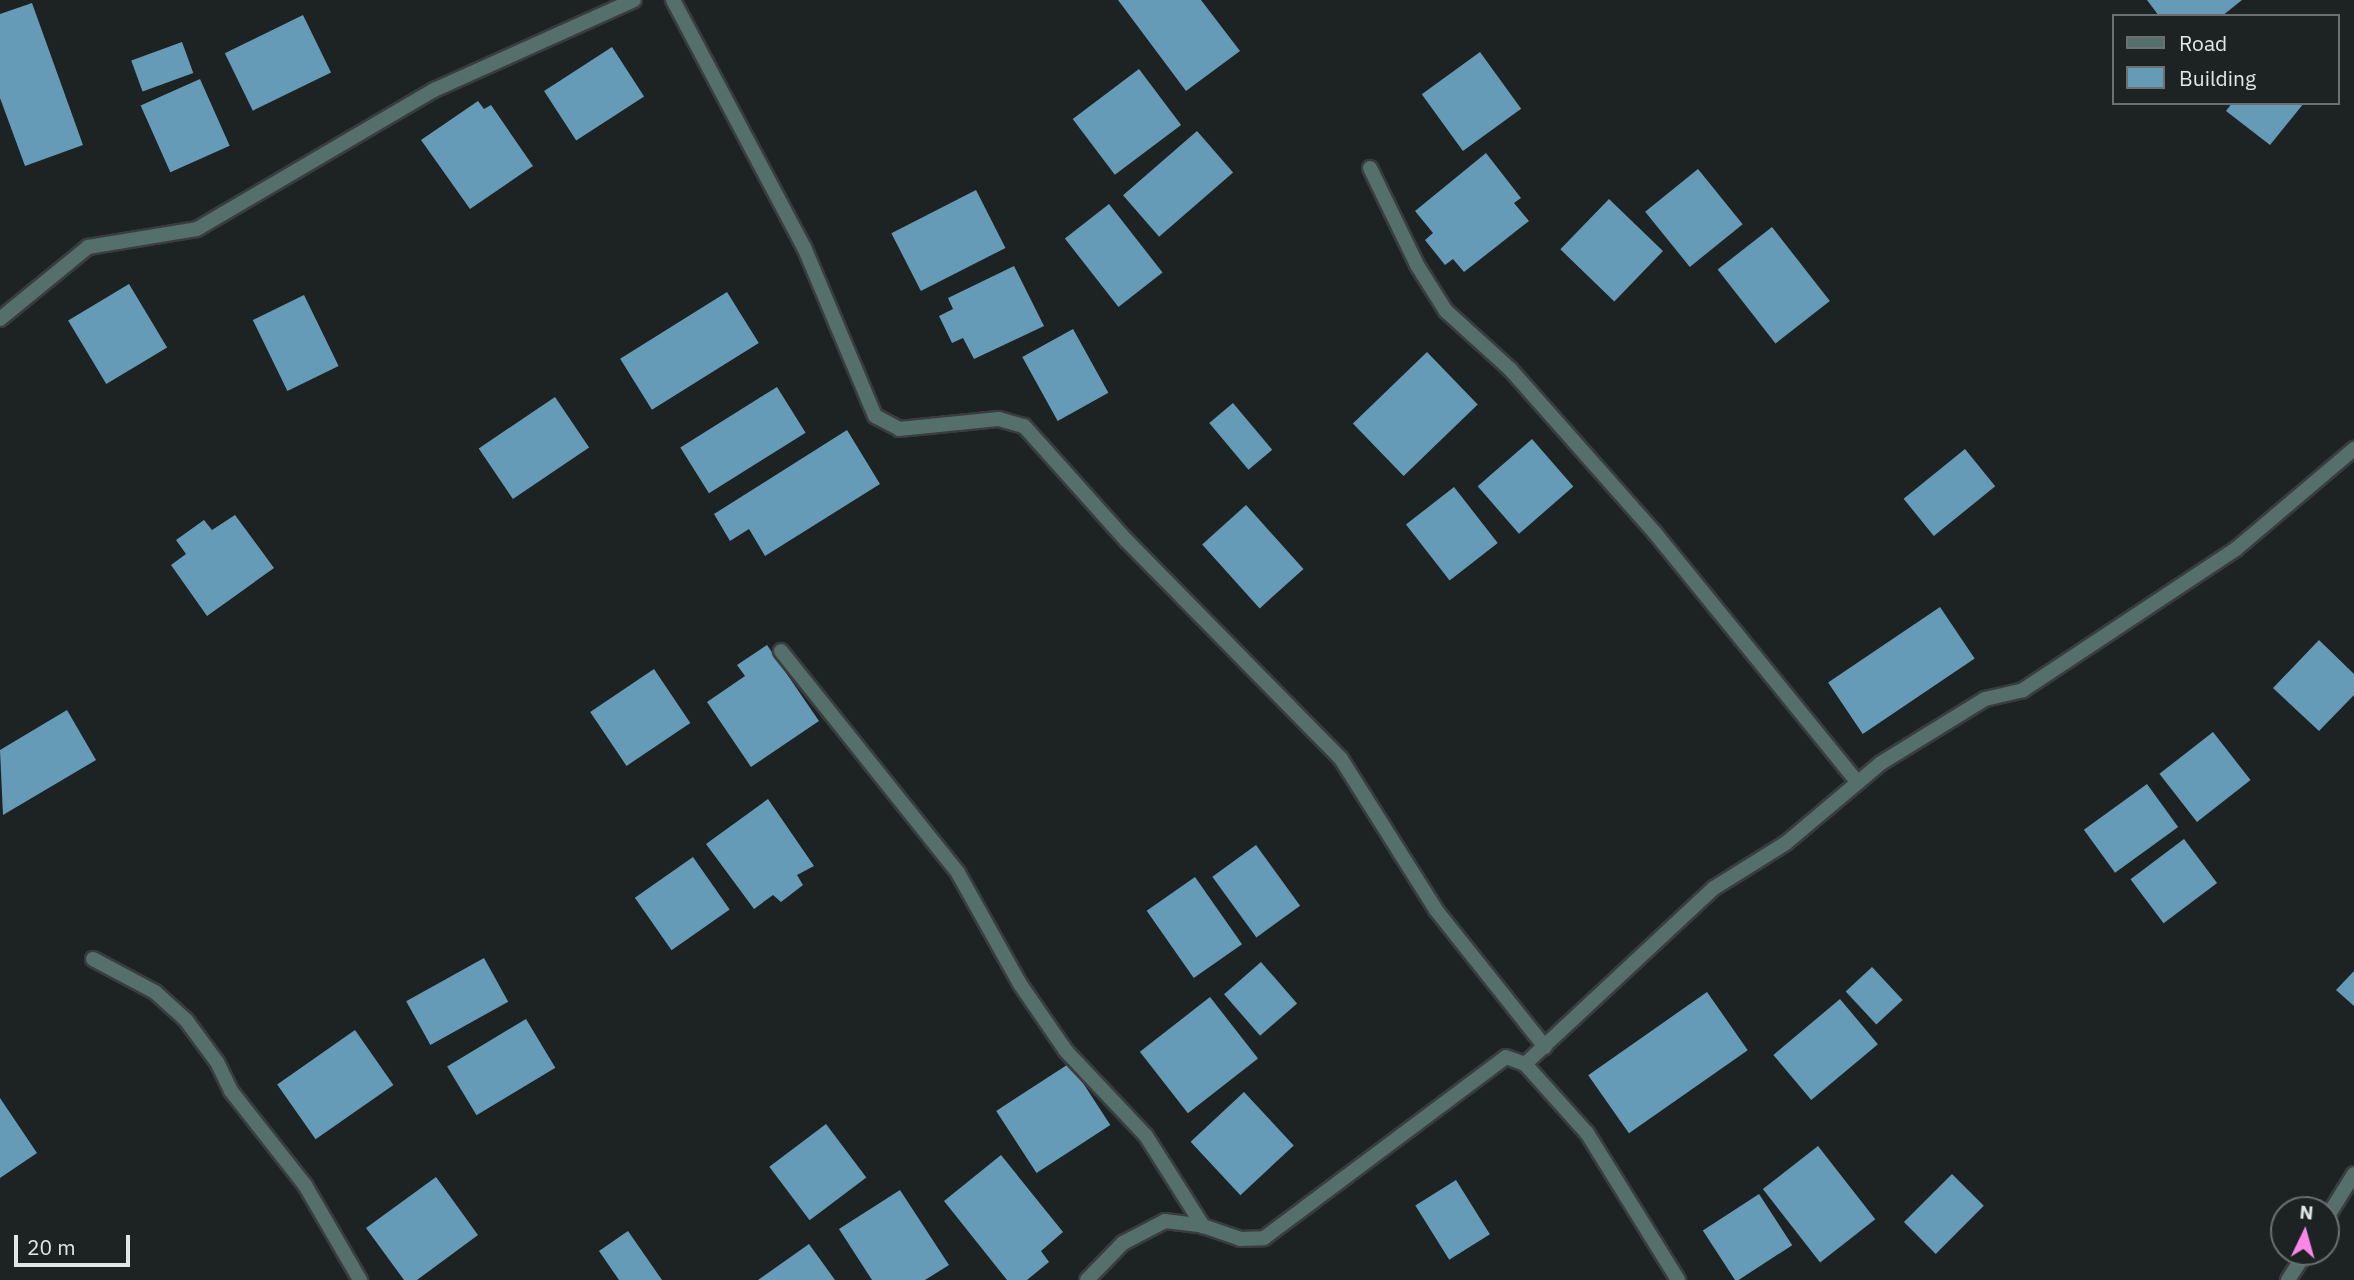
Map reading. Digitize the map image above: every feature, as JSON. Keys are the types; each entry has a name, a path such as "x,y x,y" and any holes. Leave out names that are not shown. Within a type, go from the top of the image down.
{"street":[{"path":"0,319 88,247 197,229 435,90 634,0"},
{"path":"673,0 804,247 876,416 899,429 999,419 1024,426 1127,541 1314,736 1341,759 1436,910 1545,1046"},
{"path":"1370,168 1417,265 1446,311 1510,369 1655,533 1857,782"},
{"path":"1525,1064 1714,888 1786,843 1857,782 1985,699 2023,690 2236,549 2354,449"},
{"path":"782,651 957,873 1020,984 1066,1051 1146,1136 1203,1226"},
{"path":"93,958 155,992 186,1020 217,1062 231,1091 305,1185 360,1280"},
{"path":"1087,1280 1123,1243 1165,1221 1203,1226 1240,1239 1264,1238 1491,1064 1506,1057 1525,1064 1587,1133 1678,1280"},
{"path":"2340,1196 2354,1174"}],"building":[{"path":"1118,0 1201,0 1240,51 1186,91"},
{"path":"2147,0 2242,0 2224,14 2158,14"},
{"path":"32,3 83,145 25,166 0,98 0,14"},
{"path":"303,15 331,73 253,111 225,53"},
{"path":"182,42 193,73 143,91 131,60"},
{"path":"612,47 644,96 576,141 544,91"},
{"path":"1480,52 1521,109 1463,151 1422,94"},
{"path":"1139,69 1181,125 1115,175 1073,119"},
{"path":"200,79 230,146 170,172 141,105"},
{"path":"478,101 484,109 491,105 533,166 470,209 421,140"},
{"path":"2230,105 2302,105 2270,145 2226,111"},
{"path":"1197,131 1233,173 1159,237 1123,195"},
{"path":"1486,153 1521,198 1514,203 1529,221 1464,272 1453,259 1445,265 1425,240 1433,233 1415,211"},
{"path":"1698,169 1743,224 1690,267 1645,212"},
{"path":"976,190 1006,248 921,291 891,233"},
{"path":"1609,199 1663,251 1614,301 1560,249"},
{"path":"1109,204 1163,273 1118,307 1065,238"},
{"path":"1772,227 1830,301 1775,344 1718,269"},
{"path":"1014,266 1044,326 974,359 963,338 952,343 939,316 953,309 948,298"},
{"path":"129,284 167,347 106,384 68,321"},
{"path":"727,292 759,343 652,410 620,359"},
{"path":"304,295 339,366 287,391 253,320"},
{"path":"1073,329 1108,393 1058,421 1022,357"},
{"path":"1427,352 1478,405 1404,476 1353,424"},
{"path":"777,387 806,433 709,493 680,447"},
{"path":"555,397 589,448 513,499 479,448"},
{"path":"1233,403 1272,450 1248,470 1209,423"},
{"path":"847,430 880,484 765,556 749,529 730,541 714,514"},
{"path":"1532,439 1573,487 1519,534 1478,486"},
{"path":"1965,449 1995,486 1934,536 1904,499"},
{"path":"1454,487 1498,543 1450,581 1406,525"},
{"path":"1246,505 1304,569 1260,608 1202,544"},
{"path":"235,515 274,568 207,616 171,565 186,554 176,540 204,520 212,530"},
{"path":"1940,607 1975,658 1863,734 1828,682"},
{"path":"2319,640 2354,674 2354,695 2319,731 2273,688"},
{"path":"767,645 819,721 751,767 707,702 745,676 737,665"},
{"path":"654,669 690,723 627,766 590,712"},
{"path":"67,710 96,760 3,815 0,750"},
{"path":"2213,732 2251,780 2197,822 2159,774"},
{"path":"2147,784 2178,827 2115,873 2084,830"},
{"path":"768,799 814,866 797,875 803,885 781,902 773,895 754,909 706,844"},
{"path":"2184,839 2217,883 2164,923 2130,879"},
{"path":"1256,845 1300,906 1256,937 1212,877"},
{"path":"693,857 730,909 672,950 635,898"},
{"path":"1195,877 1242,944 1194,978 1147,911"},
{"path":"484,958 508,1002 430,1045 406,1001"},
{"path":"1261,962 1297,1004 1260,1036 1224,994"},
{"path":"1872,967 1903,1000 1876,1024 1846,992"},
{"path":"2354,971 2354,1006 2336,990"},
{"path":"1707,992 1748,1050 1629,1133 1588,1075"},
{"path":"1210,997 1258,1058 1188,1113 1140,1052"},
{"path":"1840,999 1878,1044 1811,1100 1773,1055"},
{"path":"526,1019 555,1068 476,1115 447,1066"},
{"path":"355,1030 393,1085 316,1139 277,1084"},
{"path":"1070,1063 1110,1125 1037,1173 996,1111"},
{"path":"1244,1092 1294,1145 1240,1195 1191,1142"},
{"path":"0,1098 37,1153 0,1178"},
{"path":"826,1124 866,1178 810,1220 769,1167"},
{"path":"1818,1146 1875,1219 1820,1262 1763,1189"},
{"path":"1001,1155 1063,1232 1041,1251 1049,1262 1027,1280 1007,1280 944,1201"},
{"path":"1952,1174 1984,1206 1936,1254 1904,1222"},
{"path":"436,1177 478,1235 417,1280 404,1280 366,1228"},
{"path":"1456,1180 1490,1234 1449,1260 1415,1205"},
{"path":"900,1190 949,1265 925,1280 872,1280 839,1229"},
{"path":"1759,1194 1792,1245 1735,1280 1703,1230"},
{"path":"628,1231 662,1280 619,1280 599,1251"},
{"path":"809,1244 835,1280 758,1280"}]}
